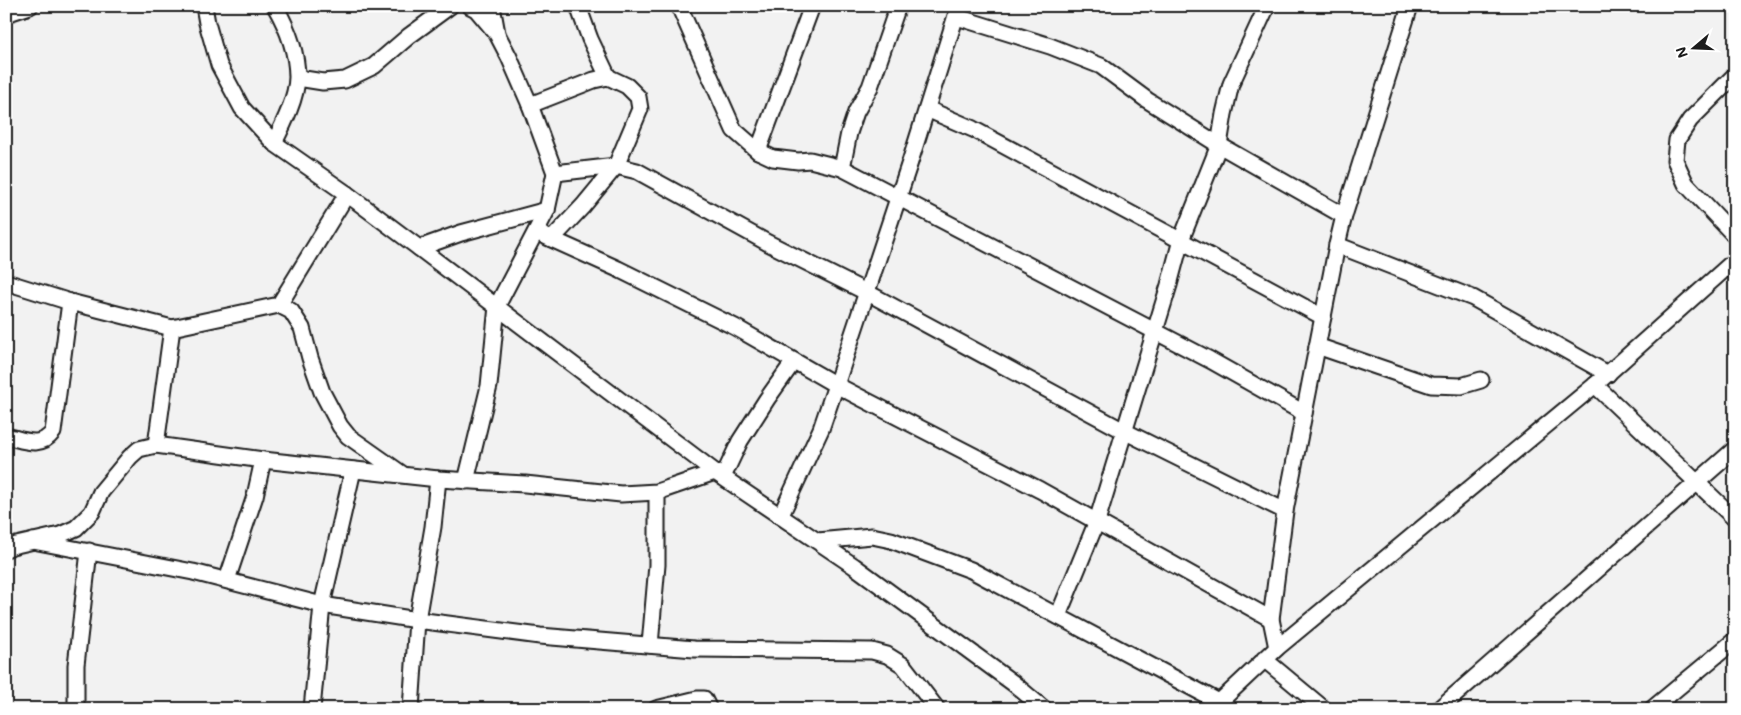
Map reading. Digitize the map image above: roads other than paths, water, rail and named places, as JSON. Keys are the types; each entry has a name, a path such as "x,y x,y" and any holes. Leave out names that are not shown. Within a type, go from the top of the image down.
{"street":[{"path":"6,14 30,6"},
{"path":"204,6 207,24 219,65 242,108 274,144 347,194 719,474 818,541 1013,683 1044,709"},
{"path":"274,144 290,110 298,78 293,48 276,6"},
{"path":"298,78 324,82 345,80 374,66 409,36 450,6"},
{"path":"470,6 476,9 497,34"},
{"path":"466,481 489,386 497,306 547,210 555,173 530,105 497,34 492,6"},
{"path":"579,6 590,39 608,77"},
{"path":"679,6 734,130 758,150 773,158 798,161 810,160 842,168 1154,331 1304,413"},
{"path":"758,150 812,6"},
{"path":"842,168 849,133 856,112 870,87 898,6"},
{"path":"1058,616 1096,521 1181,240 1219,145 1231,84 1267,6"},
{"path":"1277,648 1271,619 1285,511 1323,317 1344,216 1410,6"},
{"path":"781,515 821,429 868,293 958,11 1101,66 1147,100 1219,145 1344,216"},
{"path":"1735,75 1690,120 1677,140 1676,160 1686,184 1735,236"},
{"path":"530,105 594,80 608,77 627,86 638,97 640,109 616,166 583,206 552,239"},
{"path":"927,109 973,128 1323,317"},
{"path":"555,173 616,166 637,171 768,243 868,293 1124,431 1285,511"},
{"path":"279,305 347,194"},
{"path":"419,248 461,233 547,210"},
{"path":"536,232 618,269 735,327 836,385 1032,486 1271,619"},
{"path":"1338,245 1473,298 1608,374"},
{"path":"818,541 872,536 891,540 971,570 1058,616 1216,705 1277,648 1595,386 1735,260"},
{"path":"6,282 70,302 172,328 279,305 291,312 302,328 322,392 340,426 348,436 404,475"},
{"path":"6,436 31,442 40,442 47,439 53,432 70,302"},
{"path":"156,445 172,328"},
{"path":"1317,346 1431,385 1461,386 1481,380"},
{"path":"6,549 60,535 76,528 92,512 101,492 130,457 139,449 156,445 264,460 438,479 525,484 621,494 657,492 719,474 794,361"},
{"path":"1595,386 1735,519"},
{"path":"1439,709 1735,449"},
{"path":"227,580 255,496 264,460"},
{"path":"312,709 322,605 353,470"},
{"path":"411,709 417,620 433,527 438,479"},
{"path":"650,645 656,564 657,492"},
{"path":"33,541 193,572 322,605 417,620 540,636 694,649 872,651 887,655 903,665 937,709"},
{"path":"76,709 78,635 88,551"},
{"path":"1652,709 1735,640"},
{"path":"1264,659 1324,709"},
{"path":"656,709 697,699 704,699 710,709"}]}
